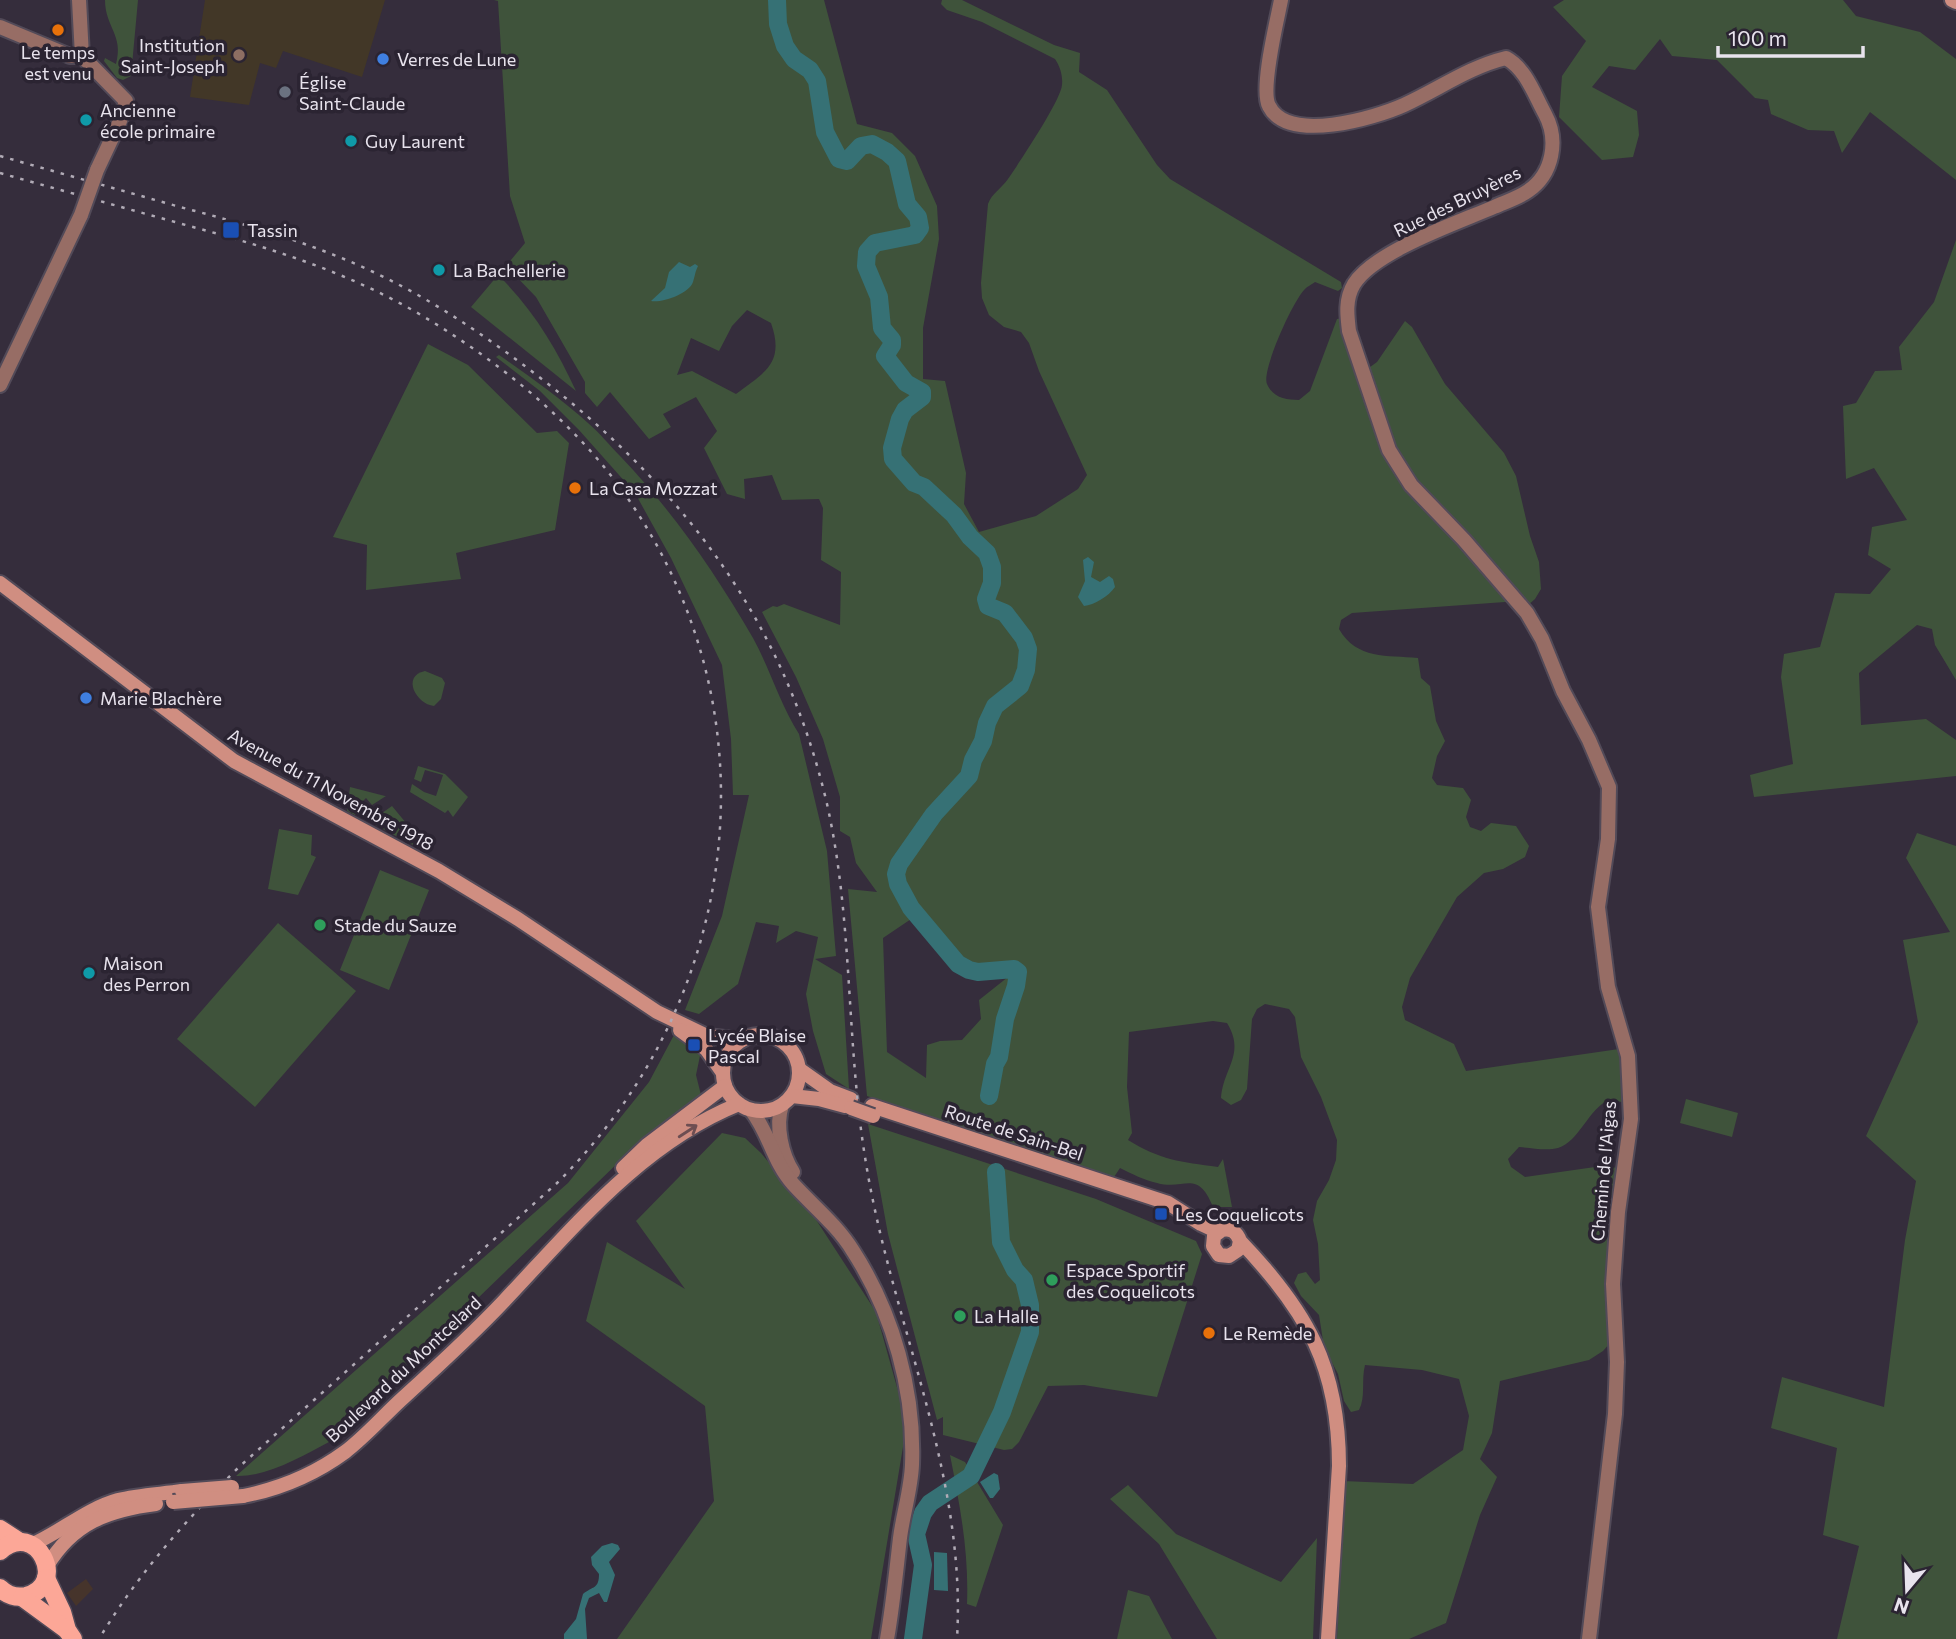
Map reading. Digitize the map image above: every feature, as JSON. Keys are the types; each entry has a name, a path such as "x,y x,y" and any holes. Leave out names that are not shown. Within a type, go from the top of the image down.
{"main road":[{"name":"Avenue du 11 Novembre 1918","path":"0,583 234,761 450,877 657,1012 706,1049 724,1080"},
{"name":"Avenue du 11 Novembre 1918","path":"657,1012 707,1036 742,1040"},
{"path":"756,1035 778,1039 790,1048 799,1069 798,1084 787,1101 768,1111 745,1107 724,1080 728,1054 742,1040 756,1035"},
{"name":"Route de Sain-Bel","path":"799,1069 851,1104"},
{"name":"Boulevard du Montcelard","path":"243,1491 291,1472 339,1445 486,1308 583,1205 724,1080"},
{"name":"Route de Sain-Bel","path":"787,1101 819,1099 851,1104 1163,1208 1215,1237"},
{"name":"Boulevard du Montcelard","path":"25,1543 50,1537 93,1510 117,1500 267,1491 296,1480 345,1452 501,1304 590,1209 650,1156 706,1119 745,1107"},
{"path":"1238,1247 1229,1256 1220,1255 1214,1250 1215,1237 1230,1230 1238,1236 1238,1247 1284,1301 1299,1326 1321,1377 1329,1409 1332,1462 1321,1639"},
{"path":"1238,1247 1266,1268 1296,1306 1317,1345 1329,1377 1339,1440 1339,1466 1328,1639"},
{"name":"Boulevard du Montcelard","path":"46,1572 58,1548 79,1528 97,1519 178,1497"},
{"path":"0,1529 44,1557 46,1572 70,1634"},
{"path":"0,1551 11,1544 25,1543"},
{"path":"0,1588 13,1596 22,1597 37,1591 46,1572"},
{"path":"22,1597 70,1634"}],"street":[{"path":"0,384 81,215 126,101 82,56 79,0"},
{"name":"Rue des Bruyères","path":"1281,0 1266,85 1269,106 1285,121 1311,127 1348,123 1402,106 1482,63 1506,58 1518,65 1550,123 1552,150 1549,165 1541,179 1529,190 1439,230 1374,264 1353,286 1346,313 1357,358 1389,450 1411,485 1464,540 1527,613 1542,639"},
{"path":"0,27 70,56 82,56"},
{"name":"Chemin de l'Aigas","path":"1542,639 1563,691 1589,740 1609,787 1608,839 1598,907 1608,987 1628,1056 1631,1119 1618,1212 1614,1284 1617,1362 1615,1414 1594,1580 1590,1639"},
{"path":"787,1101 779,1121 789,1165 811,1200"},
{"path":"745,1107 760,1121 779,1164 793,1184 835,1226 869,1278 886,1318 907,1391 912,1425 912,1466 887,1639"},
{"path":"878,1639 911,1453"}],"shaded area":[{"path":"105,0 138,0 131,76 123,80 117,78 104,61 105,58 116,64 118,54"},
{"name":"Institution Saint-Joseph","path":"205,0 385,0 362,77 283,51 276,68 260,63 249,105 190,97"},
{"path":"494,0 824,0 857,124 892,133 915,156 937,206 939,239 923,328 923,379 945,381 966,473 964,504 979,532 1036,516 1078,489 1087,475 1039,371 1029,343 1021,332 1004,327 989,315 982,298 981,283 988,204 1030,146 1060,93 1062,78 1055,59 982,22 947,10 941,4 942,0 962,0 1054,45 1080,53 1079,72 1107,90 1157,165 1170,179 1341,282 1342,288 1338,291 1315,282 1306,288 1294,305 1280,335 1266,377 1267,384 1276,395 1299,400 1310,391 1337,319 1343,318 1345,343 1359,375 1377,362 1405,321 1412,327 1445,384 1504,453 1516,476 1539,562 1541,589 1535,599 1527,606 1505,602 1352,613 1341,620 1339,629 1346,639 1364,651 1384,656 1418,658 1421,678 1430,686 1436,721 1445,741 1437,756 1432,778 1437,785 1463,788 1471,800 1466,817 1470,827 1481,831 1491,823 1516,826 1529,846 1525,857 1503,869 1484,873 1457,897 1410,978 1402,1007 1405,1020 1454,1044 1466,1071 1619,1049 1623,1065 1625,1103 1610,1099 1602,1104 1565,1145 1549,1149 1519,1147 1508,1159 1511,1167 1525,1177 1602,1166 1618,1168 1611,1342 1589,1360 1500,1381 1492,1433 1480,1459 1497,1477 1480,1515 1446,1623 1409,1639 1337,1639 1343,1481 1413,1484 1463,1450 1469,1416 1459,1379 1422,1370 1365,1365 1359,1410 1351,1412 1344,1401 1338,1374 1324,1347 1319,1315 1301,1296 1294,1283 1298,1274 1306,1272 1315,1284 1320,1280 1318,1244 1313,1220 1317,1201 1336,1160 1337,1140 1321,1097 1301,1057 1295,1017 1289,1009 1265,1004 1257,1009 1252,1019 1247,1089 1241,1100 1231,1105 1221,1098 1234,1052 1232,1034 1227,1023 1213,1021 1129,1032 1127,1087 1132,1133 1128,1140 1150,1152 1182,1162 1218,1167 1223,1159 1232,1207 1213,1207 1207,1195 1196,1184 1157,1183 1120,1168 1114,1177 867,1096 848,889 877,892 856,863 850,837 840,831 840,797 823,739 796,677 762,612 784,604 840,625 841,572 821,560 823,508 819,499 782,500 772,475 744,479 745,499 727,494 704,448 717,431 696,397 663,414 671,427 649,439 610,392 597,407 585,393 585,382 536,297 506,266 525,243 510,196 498,1","holes":["747,310 771,323 775,337 774,357 764,372 736,394 692,371 677,375 691,338 719,351 732,326","920,913 945,944 967,965 978,969 1017,967 1019,979 1008,977 979,1000 981,1019 962,1040 940,1041 927,1045 926,1078 887,1052 883,938"]},
{"path":"1564,0 1843,0 1856,16 1920,32 1956,59 1956,180 1870,112 1842,153 1834,131 1808,130 1771,114 1768,100 1755,98 1717,60 1672,56 1660,39 1635,70 1609,66 1592,87 1637,111 1639,135 1633,157 1602,160 1559,117 1562,76 1586,41 1553,7"},
{"path":"1956,240 1956,680 1935,645 1932,629 1917,625 1859,673 1861,725 1926,719 1956,740 1956,776 1754,797 1750,775 1793,764 1781,677 1784,654 1820,647 1835,593 1870,594 1891,569 1868,555 1872,527 1907,520 1874,468 1846,479 1843,406 1856,403 1875,371 1902,370 1899,347 1934,302"},
{"path":"679,262 690,267 695,264 698,266 693,282 675,297 651,301 665,288 669,272"},
{"path":"498,275 522,301 543,330 576,391 471,307"},
{"path":"428,344 468,365 537,433 557,431 569,443 555,530 456,553 461,579 366,590 367,545 333,537"},
{"path":"499,355 588,423 640,478 676,521 708,566 759,650 799,734 827,851 836,956 815,959 842,975 849,1089 826,1074 813,1031 806,994 818,937 796,931 776,943 779,926 756,922 738,984 699,1014 685,1010 722,916 749,795 733,795 731,739 722,665 671,558 635,493 579,430 540,391 496,357"},
{"path":"1088,557 1094,562 1091,577 1100,582 1109,576 1115,587 1101,600 1084,606 1078,597 1085,581 1083,560"},
{"path":"425,671 442,678 445,683 441,699 434,706 422,700 414,690 414,678"},
{"path":"418,766 445,774 468,797 453,817 448,810 445,813 410,792 412,784 436,796 443,775 425,770 421,782 414,779"},
{"path":"350,787 386,796 372,805 366,798 363,801 368,807 355,815 347,811"},
{"path":"392,806 430,852 368,821 368,818 375,818"},
{"path":"279,829 312,835 311,855 316,857 298,895 268,889"},
{"path":"1917,833 1956,846 1956,1639 1837,1639 1859,1546 1823,1535 1837,1448 1771,1428 1782,1377 1884,1407 1905,1240 1916,1181 1866,1136 1918,1022 1903,940 1950,932 1906,858"},
{"path":"380,870 429,890 389,990 340,970"},
{"path":"278,923 356,991 255,1107 177,1039"},
{"path":"674,1035 701,1051 696,1075 701,1095 625,1156 329,1442 272,1469 236,1476 568,1183 649,1082"},
{"path":"1686,1099 1738,1113 1732,1137 1680,1123"},
{"name":"Espace Sportif des Coquelicots","path":"868,1124 1096,1199 1196,1241 1202,1254 1157,1397 1084,1385 1048,1386 1019,1442 1012,1449 1004,1450 943,1435 943,1417 937,1420 888,1234"},
{"path":"722,1133 745,1138 761,1153 813,1215 876,1312 907,1423 871,1639 617,1639 714,1501 705,1406 586,1321 607,1242 685,1289 636,1221"},
{"path":"950,1455 965,1462 1003,1525 976,1607 967,1604 965,1547"},
{"path":"994,1473 998,1475 1000,1489 990,1498 980,1482"},
{"path":"1128,1485 1176,1534 1281,1582 1317,1538 1313,1639 1217,1639 1159,1544 1110,1499"},
{"path":"612,1543 620,1549 609,1562 615,1575 607,1602 604,1602 599,1593 589,1598 585,1609 587,1639 564,1639 564,1634 576,1619 583,1594 598,1582 599,1574 592,1565 591,1557 602,1546"},
{"path":"934,1552 947,1553 948,1591 934,1590"},
{"path":"86,1579 93,1589 76,1606 67,1593"},
{"path":"1128,1590 1149,1596 1172,1639 1117,1639"}],"waterway":[{"path":"777,0 778,24 785,46 794,59 810,70 817,81 825,132 839,159 847,161 861,146 872,144 887,152 897,161 907,204 918,217 920,228 915,235 875,243 867,252 866,266 879,297 882,328 892,340 885,356 906,383 922,392 922,397 905,410 900,419 892,448 893,459 914,483 924,487 954,515 970,537 987,553 992,567 992,583 986,599 988,606 1005,613 1024,638 1028,649 1026,670 1020,686 995,706 969,776 934,814 899,864 896,874 898,884 911,908 958,964 978,972 1014,969 1018,972 989,1096"},
{"path":"913,1639 923,1565 916,1534 923,1513 930,1503 971,1476 1002,1412 1030,1332 1030,1305 1024,1280 1015,1270 1001,1242 996,1172"}],"railway":[{"path":"0,156 293,240 358,265 427,300 513,357 587,416 636,462 680,511 720,562 754,617 784,675 808,737 827,804 841,892 865,1157 891,1277 939,1455 957,1577 957,1639"},
{"path":"0,173 253,244 312,264 398,302 504,371 552,412 596,457 616,482 668,567 702,657 719,750 719,844 702,936 669,1025 620,1109 556,1184 219,1487 146,1570 99,1639"}],"place":[{"name":"Le temps est venu","path":"58,30"},
{"name":"Institution Saint-Joseph","path":"239,55"},
{"name":"Verres de Lune","path":"383,59"},
{"name":"Église Saint-Claude","path":"285,92"},
{"name":"Ancienne école primaire","path":"86,120"},
{"name":"Guy Laurent","path":"351,141"},
{"name":"Tassin","path":"231,230"},
{"name":"La Bachellerie","path":"439,270"},
{"name":"La Casa Mozzat","path":"575,488"},
{"name":"Marie Blachère","path":"86,698"},
{"name":"Stade du Sauze","path":"320,925"},
{"name":"Maison des Perron","path":"89,973"},
{"name":"Lycée Blaise Pascal","path":"694,1045"},
{"name":"Les Coquelicots","path":"1161,1214"},
{"name":"Espace Sportif des Coquelicots","path":"1052,1280"},
{"name":"La Halle","path":"960,1316"},
{"name":"Le Remède","path":"1209,1333"}]}
